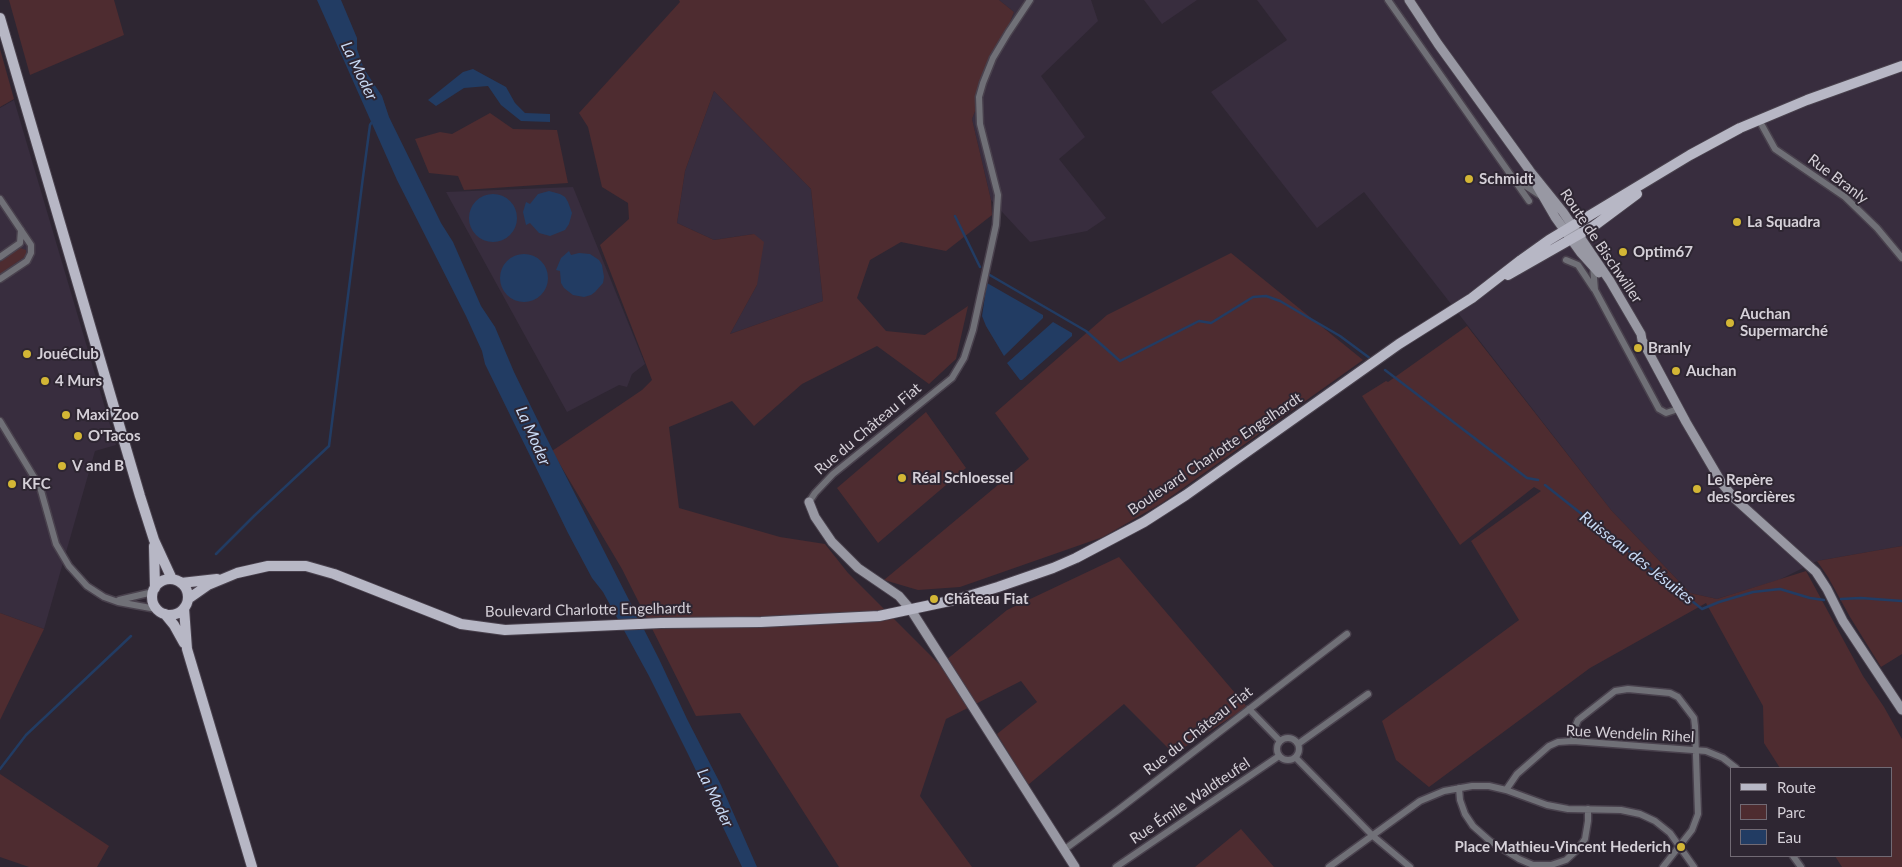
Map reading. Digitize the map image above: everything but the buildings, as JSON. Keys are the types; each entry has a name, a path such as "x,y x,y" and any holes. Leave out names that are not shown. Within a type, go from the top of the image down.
{"main road":[{"path":"0,18 154,540 176,581 186,588 187,649"},
{"name":"Boulevard Charlotte Engelhardt","path":"176,581 225,577 268,566 306,566 334,574 445,619 473,627 505,630 661,623 814,620 830,623 854,623 959,599 1020,580 1076,558 1120,536 1180,499 1399,344 1572,233 1664,170 1740,128 1807,100 1902,66"},
{"path":"154,540 154,590 152,598 160,611 174,625 187,649 252,867"},
{"name":"Boulevard Charlotte Engelhardt","path":"186,604 208,585 225,577"},
{"path":"154,590 162,581 176,581"},
{"path":"160,611 175,614 186,604"}],"street":[{"name":"Rue du Château Fiat","path":"1030,0 993,58 982,83 979,97 980,124 998,195 996,225 973,330 964,358 952,378 833,474 809,502 815,516 832,542 858,568 899,596 911,610 1075,867"},
{"path":"1388,0 1529,201"},
{"name":"Route de Bischwiller","path":"1402,0 1438,44"},
{"name":"Route de Bischwiller","path":"1409,0 1438,44 1530,171 1593,266 1609,285 1638,338 1642,340"},
{"name":"Rue Branly","path":"1760,120 1775,149 1852,203 1877,228 1902,258"},
{"name":"Route de Bischwiller","path":"1530,171 1543,197 1618,294 1641,334 1642,340 1687,424 1694,443 1723,485 1745,508 1803,559 1821,579 1843,621 1902,710"},
{"path":"1515,179 1543,197"},
{"path":"0,199 31,245 31,252 27,261 0,279"},
{"path":"0,257 20,243 21,229"},
{"name":"Route de Bischwiller","path":"1566,260 1578,265 1595,290 1659,409 1666,413 1678,409"},
{"path":"1593,266 1595,290"},
{"path":"0,421 40,487 56,544 68,566 91,589 113,600 160,611"},
{"path":"113,600 154,590"},
{"name":"Rue du Château Fiat","path":"1065,849 1346,634"},
{"name":"Route de Bischwiller","path":"1885,686 1902,718"},
{"path":"1573,742 1578,720 1615,692 1628,689 1670,693 1678,697 1694,718 1696,726 1698,814 1692,830 1662,867"},
{"path":"1298,744 1368,694"},
{"path":"1249,709 1280,741"},
{"path":"1290,738 1298,744 1300,751 1296,758 1285,760 1279,756 1277,750 1280,741 1290,738"},
{"name":"Rue Wendelin Rihel","path":"1506,790 1517,774 1549,746 1558,742 1706,751 1723,758 1735,767"},
{"name":"Rue Émile Waldteufel","path":"1116,867 1279,756"},
{"path":"1296,758 1373,836 1410,867"},
{"path":"1329,867 1420,801 1444,791 1489,786 1547,805 1568,809 1621,810 1640,814 1655,821 1670,833 1693,865"},
{"path":"1459,788 1460,800 1465,814 1473,826 1490,841 1519,859 1533,865 1550,865 1566,860 1578,849 1585,839 1588,809"}],"shaded area":[{"path":"999,0 1091,0 1098,21 1041,76 1085,137 1059,159 1106,218 1087,231 1030,242 991,200 972,119 1014,12"},
{"path":"1144,0 1197,0 1162,24"},
{"path":"1257,0 1902,0 1902,546 1817,561 1779,580 1717,599 1690,593 1611,510 1364,192 1317,228 1211,92 1287,40"},
{"path":"714,91 811,189 823,301 730,334 757,285 754,234 714,240 677,223 685,171"},
{"path":"14,100 116,445 95,451 44,629 0,613 0,108"},
{"path":"573,187 645,364 632,374 627,387 619,385 567,412 446,192"}],"green space":[{"path":"9,0 114,0 124,35 30,75"},
{"path":"679,0 999,0 1014,12 972,119 991,200 992,215 946,251 901,242 870,260 857,298 886,331 925,335 968,306 956,359 929,384 877,346 802,384 754,426 732,401 669,427 679,508 780,537 825,544 848,573 940,665 1007,610 1119,557 1247,707 1174,754 1124,704 1028,785 997,734 1037,702 1021,681 946,719 920,796 972,867 839,867 740,713 696,716 622,569 552,451 642,390 652,380 600,245 629,219 628,203 602,187 588,127 579,113 680,2","holes":["714,91 811,189 823,301 730,334 757,285 764,242 754,234 714,240 677,223 685,171"]},
{"path":"0,49 14,99 0,107"},
{"path":"490,113 513,129 557,130 568,183 464,190 458,176 429,173 415,139 440,132 452,134"},
{"path":"20,248 26,250 26,256 0,274 0,262"},
{"path":"1231,253 1363,360 1162,503 1103,537 960,587 918,590 884,580 1029,459 995,413 1107,315"},
{"path":"1467,326 1611,510 1690,593 1717,599 1806,571 1863,676 1884,707 1902,739 1902,867 1842,867 1836,857 1892,857 1892,767 1779,767 1764,743 1763,706 1706,603 1590,668 1429,787 1396,760 1382,721 1519,620 1471,541 1541,491 1534,487 1460,545 1362,396 1386,381 1388,382"},
{"name":"Réal Schloessel","path":"926,412 966,468 878,543 837,488"},
{"path":"1902,546 1902,654 1881,667 1817,561"},
{"path":"0,613 44,629 0,720"},
{"path":"0,774 109,846 97,867 29,867 0,857"},
{"path":"1241,829 1274,867 1195,867"}],"water":[{"name":"La Moder","path":"317,0 341,0 357,38 357,49 364,69 382,96 389,117 441,223 453,242 481,306 495,327 514,372 544,433 721,785 757,867 742,867 649,676 568,533 485,364 482,351 466,316 397,180"},
{"path":"473,69 506,87 515,103 525,113 550,114 550,122 521,121 501,105 488,86 464,88 436,106 428,100 463,72"},
{"path":"549,191 565,197 572,213 565,230 550,236 539,233 530,223 526,225 523,212 526,202 530,204 538,194"},
{"path":"488,194 498,194 510,201 517,213 517,223 510,235 498,242 488,242 480,238 473,231 469,223 469,213 473,205 480,198"},
{"path":"569,251 571,255 579,253 590,254 599,260 602,265 603,283 591,295 584,297 573,295 561,283 560,271 556,270 561,258"},
{"path":"519,254 529,254 541,261 548,273 548,283 541,295 529,302 519,302 511,298 504,291 500,283 500,273 504,265 511,258"},
{"path":"987,283 1043,315 1043,318 1004,356 982,316"},
{"path":"1053,322 1072,333 1072,336 1020,380 1007,363"}],"waterway":[{"path":"216,554 329,446 363,177 372,122"},
{"path":"955,216 980,267"},
{"name":"Ruisseau des Jésuites","path":"988,274 1086,331 1120,361 1199,321 1211,323 1253,297 1266,296 1280,301 1340,336 1371,359"},
{"name":"Ruisseau des Jésuites","path":"1385,370 1527,478 1538,480"},
{"name":"Ruisseau des Jésuites","path":"1545,485 1702,609 1753,592 1780,589 1824,600"},
{"name":"Ruisseau des Jésuites","path":"1841,599 1861,598 1902,601"},
{"path":"0,769 26,735 131,636"}],"place":[{"name":"Schmidt","path":"1469,179"},
{"name":"La Squadra","path":"1737,222"},
{"name":"Optim67","path":"1623,252"},
{"name":"Auchan Supermarché","path":"1730,323"},
{"name":"Branly","path":"1638,348"},
{"name":"JouéClub","path":"27,354"},
{"name":"Auchan","path":"1676,371"},
{"name":"4 Murs","path":"45,381"},
{"name":"Maxi Zoo","path":"66,415"},
{"name":"O'Tacos","path":"78,436"},
{"name":"V and B","path":"62,466"},
{"name":"Réal Schloessel","path":"902,478"},
{"name":"KFC","path":"12,484"},
{"name":"Le Repère des Sorcières","path":"1697,489"},
{"name":"Château Fiat","path":"934,599"},
{"name":"Place Mathieu-Vincent Hederich","path":"1681,847"}]}
